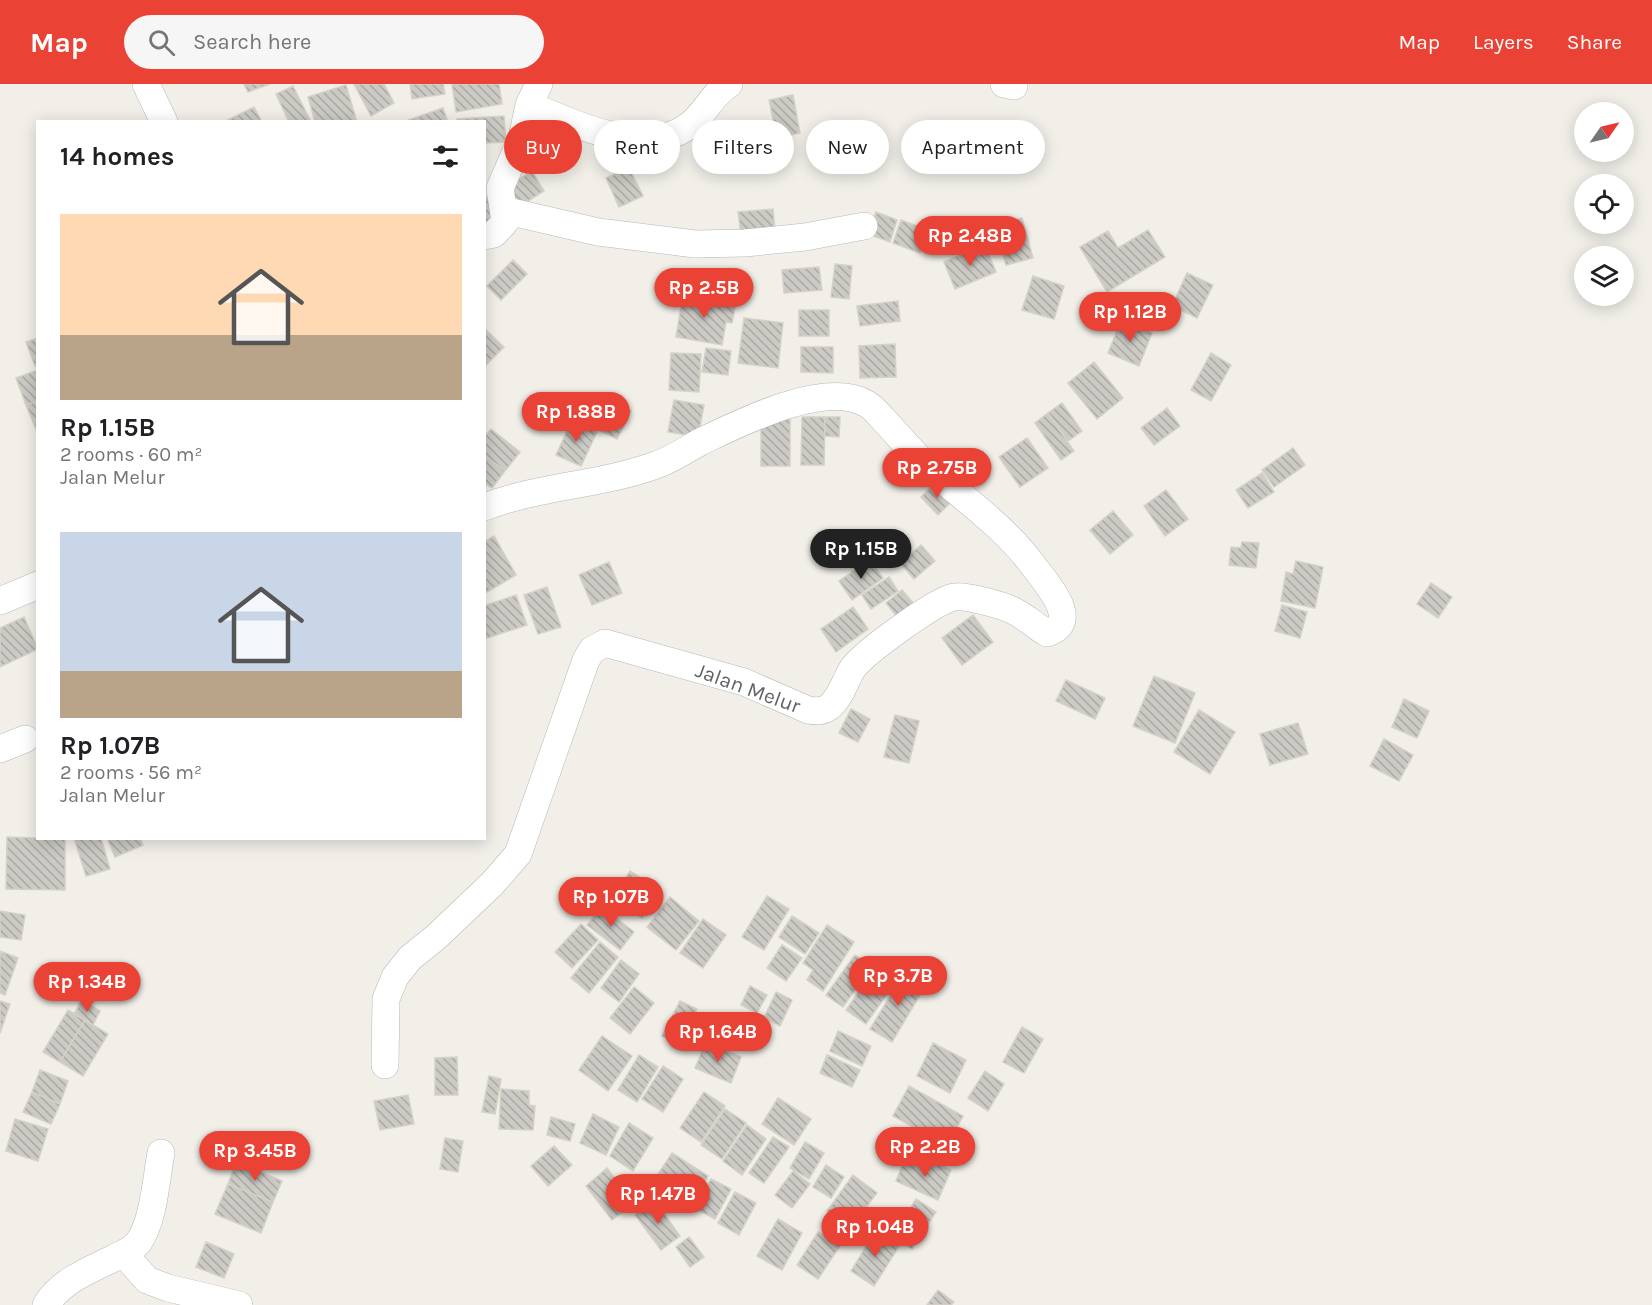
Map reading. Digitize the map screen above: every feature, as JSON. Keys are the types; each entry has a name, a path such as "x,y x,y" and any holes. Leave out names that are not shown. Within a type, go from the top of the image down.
{"street":[{"path":"146,84 163,120"},
{"path":"486,236 494,234 505,222 500,188 522,138 534,94 586,128 624,138 660,139 687,127 729,84"},
{"path":"502,210 598,232 694,244 745,243 805,237 864,226"},
{"name":"Jalan Melur","path":"385,1065 386,999 395,977 410,958 435,938 492,884 518,854 586,660 598,645 605,643 744,682 808,710 818,711 834,704 853,668 866,654 937,604 955,597 1011,609 1047,633 1054,631 1060,624 1063,613 1058,600 1025,554 916,455 868,404 852,397 831,396 804,400 763,413 657,465 597,480 510,497 486,506"},
{"path":"0,601 36,586"},
{"path":"0,749 25,740"},
{"path":"46,1305 54,1292 64,1283 136,1246 144,1233 161,1153"},
{"path":"124,1254 147,1280 168,1288 239,1305"}],"building":[{"path":"244,84 270,84 248,92"},
{"path":"354,84 384,84 394,103 371,116"},
{"path":"410,84 443,84 445,94 412,99"},
{"path":"452,84 499,84 502,104 456,112"},
{"path":"346,85 356,120 314,120 308,97"},
{"path":"293,86 310,120 288,120 276,94"},
{"path":"793,95 800,133 794,134 794,120 773,120 769,100"},
{"path":"254,107 261,120 228,120"},
{"path":"443,108 447,120 409,120"},
{"path":"504,116 504,142 486,143 486,120 457,120"},
{"path":"527,174 534,174 544,191 514,210 501,190"},
{"path":"615,174 632,174 643,196 619,207 606,178"},
{"path":"486,197 499,221 486,229"},
{"path":"773,209 775,232 741,236 738,212"},
{"path":"876,212 897,220 890,242 868,234"},
{"path":"1022,218 1033,258 1006,265 995,226"},
{"path":"901,220 928,230 920,253 893,243"},
{"path":"1148,230 1165,257 1107,292 1080,247 1108,231 1118,248"},
{"path":"985,245 996,272 955,289 944,262"},
{"path":"513,260 527,274 501,300 487,286"},
{"path":"835,264 852,266 849,299 831,297"},
{"path":"819,267 822,290 784,293 782,270"},
{"path":"1187,273 1213,285 1197,318 1172,306"},
{"path":"1033,276 1064,286 1054,319 1022,310"},
{"path":"683,294 736,303 732,323 726,322 722,345 676,337"},
{"path":"898,301 900,321 860,326 857,306"},
{"path":"799,310 829,310 829,336 799,336"},
{"path":"744,318 783,323 778,368 738,363"},
{"path":"1121,321 1152,333 1139,366 1108,353"},
{"path":"486,330 504,347 486,365"},
{"path":"36,339 36,366 35,366 26,342"},
{"path":"895,344 896,377 860,378 859,346"},
{"path":"801,347 833,347 833,373 801,372"},
{"path":"706,348 731,351 728,375 702,372"},
{"path":"671,353 701,354 699,392 669,390"},
{"path":"1211,353 1231,365 1211,401 1191,390"},
{"path":"1094,362 1123,398 1097,419 1068,383"},
{"path":"36,371 36,402 26,405 16,378"},
{"path":"599,395 631,411 617,439 585,423"},
{"path":"674,400 704,405 698,437 668,432"},
{"path":"36,402 36,429 26,405"},
{"path":"1062,403 1082,431 1068,441 1048,413"},
{"path":"1167,408 1180,426 1154,445 1141,428"},
{"path":"1048,413 1074,451 1061,460 1035,423"},
{"path":"802,417 825,417 824,465 801,465"},
{"path":"825,417 840,417 839,437 825,436"},
{"path":"761,419 790,419 790,466 761,466"},
{"path":"572,420 597,432 581,466 556,455"},
{"path":"491,429 520,452 505,471 486,457 486,435"},
{"path":"1027,438 1048,468 1020,487 999,457"},
{"path":"1293,448 1305,465 1274,487 1262,470"},
{"path":"486,457 505,471 492,488 486,484"},
{"path":"1262,473 1274,492 1248,508 1236,490"},
{"path":"935,483 953,500 938,515 921,497"},
{"path":"1166,490 1188,519 1165,536 1144,506"},
{"path":"1113,511 1133,535 1110,554 1090,530"},
{"path":"494,536 516,575 487,592 486,591 486,541"},
{"path":"1242,542 1259,543 1256,568 1229,565 1231,547 1241,548"},
{"path":"921,545 935,561 914,579 900,563"},
{"path":"870,560 883,578 852,600 839,581"},
{"path":"1296,561 1323,567 1315,608 1281,601 1286,572 1293,574"},
{"path":"609,562 622,593 592,605 579,575"},
{"path":"889,577 898,591 871,609 862,595"},
{"path":"1431,583 1452,597 1438,618 1417,604"},
{"path":"547,587 561,627 538,634 524,595"},
{"path":"902,590 915,605 899,619 886,603"},
{"path":"516,595 527,625 487,638 486,605"},
{"path":"1282,605 1307,612 1300,638 1275,631"},
{"path":"853,607 868,629 836,652 821,629"},
{"path":"973,615 993,642 962,665 942,638"},
{"path":"24,617 36,644 36,650 0,667 0,628"},
{"path":"1154,676 1195,693 1175,743 1133,726"},
{"path":"1066,680 1105,698 1095,719 1056,701"},
{"path":"1404,699 1429,711 1417,738 1392,727"},
{"path":"851,709 870,719 858,742 839,733"},
{"path":"1199,710 1235,732 1210,774 1174,752"},
{"path":"895,715 919,721 909,763 884,757"},
{"path":"1298,723 1308,754 1270,765 1260,734"},
{"path":"1384,739 1413,755 1399,781 1370,766"},
{"path":"7,837 65,840 65,890 6,889"},
{"path":"75,840 102,840 110,869 86,876"},
{"path":"108,840 141,840 143,845 115,857"},
{"path":"630,871 660,890 642,918 613,899"},
{"path":"767,896 789,909 764,950 742,937"},
{"path":"670,897 699,921 676,950 647,927"},
{"path":"602,907 634,932 620,950 587,925"},
{"path":"0,911 25,915 21,940 0,937"},
{"path":"792,916 819,933 805,954 779,937"},
{"path":"703,919 726,935 703,968 680,953"},
{"path":"581,924 598,940 572,968 555,952"},
{"path":"827,925 854,942 823,991 807,980 813,970 803,963"},
{"path":"600,942 618,957 589,993 571,978"},
{"path":"782,945 802,958 786,981 767,968"},
{"path":"0,951 18,958 5,995 0,993"},
{"path":"855,955 871,967 843,1007 826,995"},
{"path":"621,960 639,974 619,1002 601,988"},
{"path":"880,961 900,975 866,1024 846,1010"},
{"path":"905,972 926,985 892,1042 870,1029"},
{"path":"750,986 767,995 757,1013 741,1005"},
{"path":"634,987 654,1003 630,1034 610,1018"},
{"path":"776,992 792,1000 780,1026 764,1018"},
{"path":"82,1000 100,1011 93,1025 74,1014"},
{"path":"0,1001 10,1004 0,1033"},
{"path":"680,1001 697,1009 679,1045 662,1036"},
{"path":"68,1010 85,1020 60,1062 43,1052"},
{"path":"719,1019 747,1031 740,1049 712,1036"},
{"path":"85,1020 108,1034 83,1076 60,1062"},
{"path":"1022,1027 1043,1039 1024,1073 1003,1062"},
{"path":"838,1031 871,1046 862,1066 830,1051"},
{"path":"602,1036 632,1056 608,1091 579,1070"},
{"path":"706,1042 741,1057 731,1083 695,1068"},
{"path":"933,1043 966,1060 950,1093 917,1076"},
{"path":"639,1055 658,1067 637,1102 618,1090"},
{"path":"827,1055 860,1070 852,1087 820,1073"},
{"path":"457,1057 458,1095 435,1095 435,1058"},
{"path":"663,1066 683,1079 663,1112 642,1099"},
{"path":"40,1070 68,1081 60,1104 32,1092"},
{"path":"985,1071 1004,1084 988,1111 968,1098"},
{"path":"489,1076 501,1079 495,1114 482,1112"},
{"path":"909,1086 963,1116 947,1146 893,1116"},
{"path":"501,1089 529,1091 529,1105 535,1106 533,1130 499,1129"},
{"path":"32,1092 60,1104 51,1124 23,1112"},
{"path":"704,1092 725,1106 701,1142 680,1128"},
{"path":"408,1095 414,1124 380,1130 374,1101"},
{"path":"778,1098 811,1119 794,1145 762,1124"},
{"path":"725,1109 746,1123 722,1159 701,1145"},
{"path":"593,1114 619,1127 606,1155 580,1143"},
{"path":"551,1117 575,1124 570,1141 547,1135"},
{"path":"15,1119 48,1129 38,1161 6,1151"},
{"path":"629,1123 653,1138 633,1171 610,1156"},
{"path":"747,1125 766,1139 742,1175 723,1161"},
{"path":"773,1137 789,1147 764,1183 749,1173"},
{"path":"445,1138 463,1141 458,1172 440,1169"},
{"path":"805,1142 824,1153 809,1179 790,1168"},
{"path":"554,1146 572,1165 548,1186 531,1166"},
{"path":"672,1153 708,1176 687,1210 650,1186"},
{"path":"925,1158 951,1170 938,1200 896,1181 904,1161 920,1168"},
{"path":"236,1162 282,1181 273,1202 228,1184"},
{"path":"826,1165 844,1177 831,1198 813,1187"},
{"path":"607,1168 634,1203 612,1220 586,1186"},
{"path":"793,1171 810,1184 792,1208 775,1195"},
{"path":"853,1175 877,1193 850,1229 827,1211"},
{"path":"711,1179 731,1189 715,1219 696,1209"},
{"path":"228,1184 273,1202 261,1233 215,1214"},
{"path":"735,1192 756,1203 739,1235 718,1223"},
{"path":"916,1199 936,1212 912,1249 893,1236"},
{"path":"655,1201 680,1236 661,1250 635,1215"},
{"path":"778,1219 802,1233 782,1270 757,1256"},
{"path":"876,1230 900,1245 874,1286 851,1271"},
{"path":"818,1232 840,1246 818,1279 797,1265"},
{"path":"689,1237 704,1257 690,1267 676,1247"},
{"path":"206,1242 234,1254 224,1278 196,1267"},
{"path":"938,1290 954,1302 951,1305 927,1305"}]}
